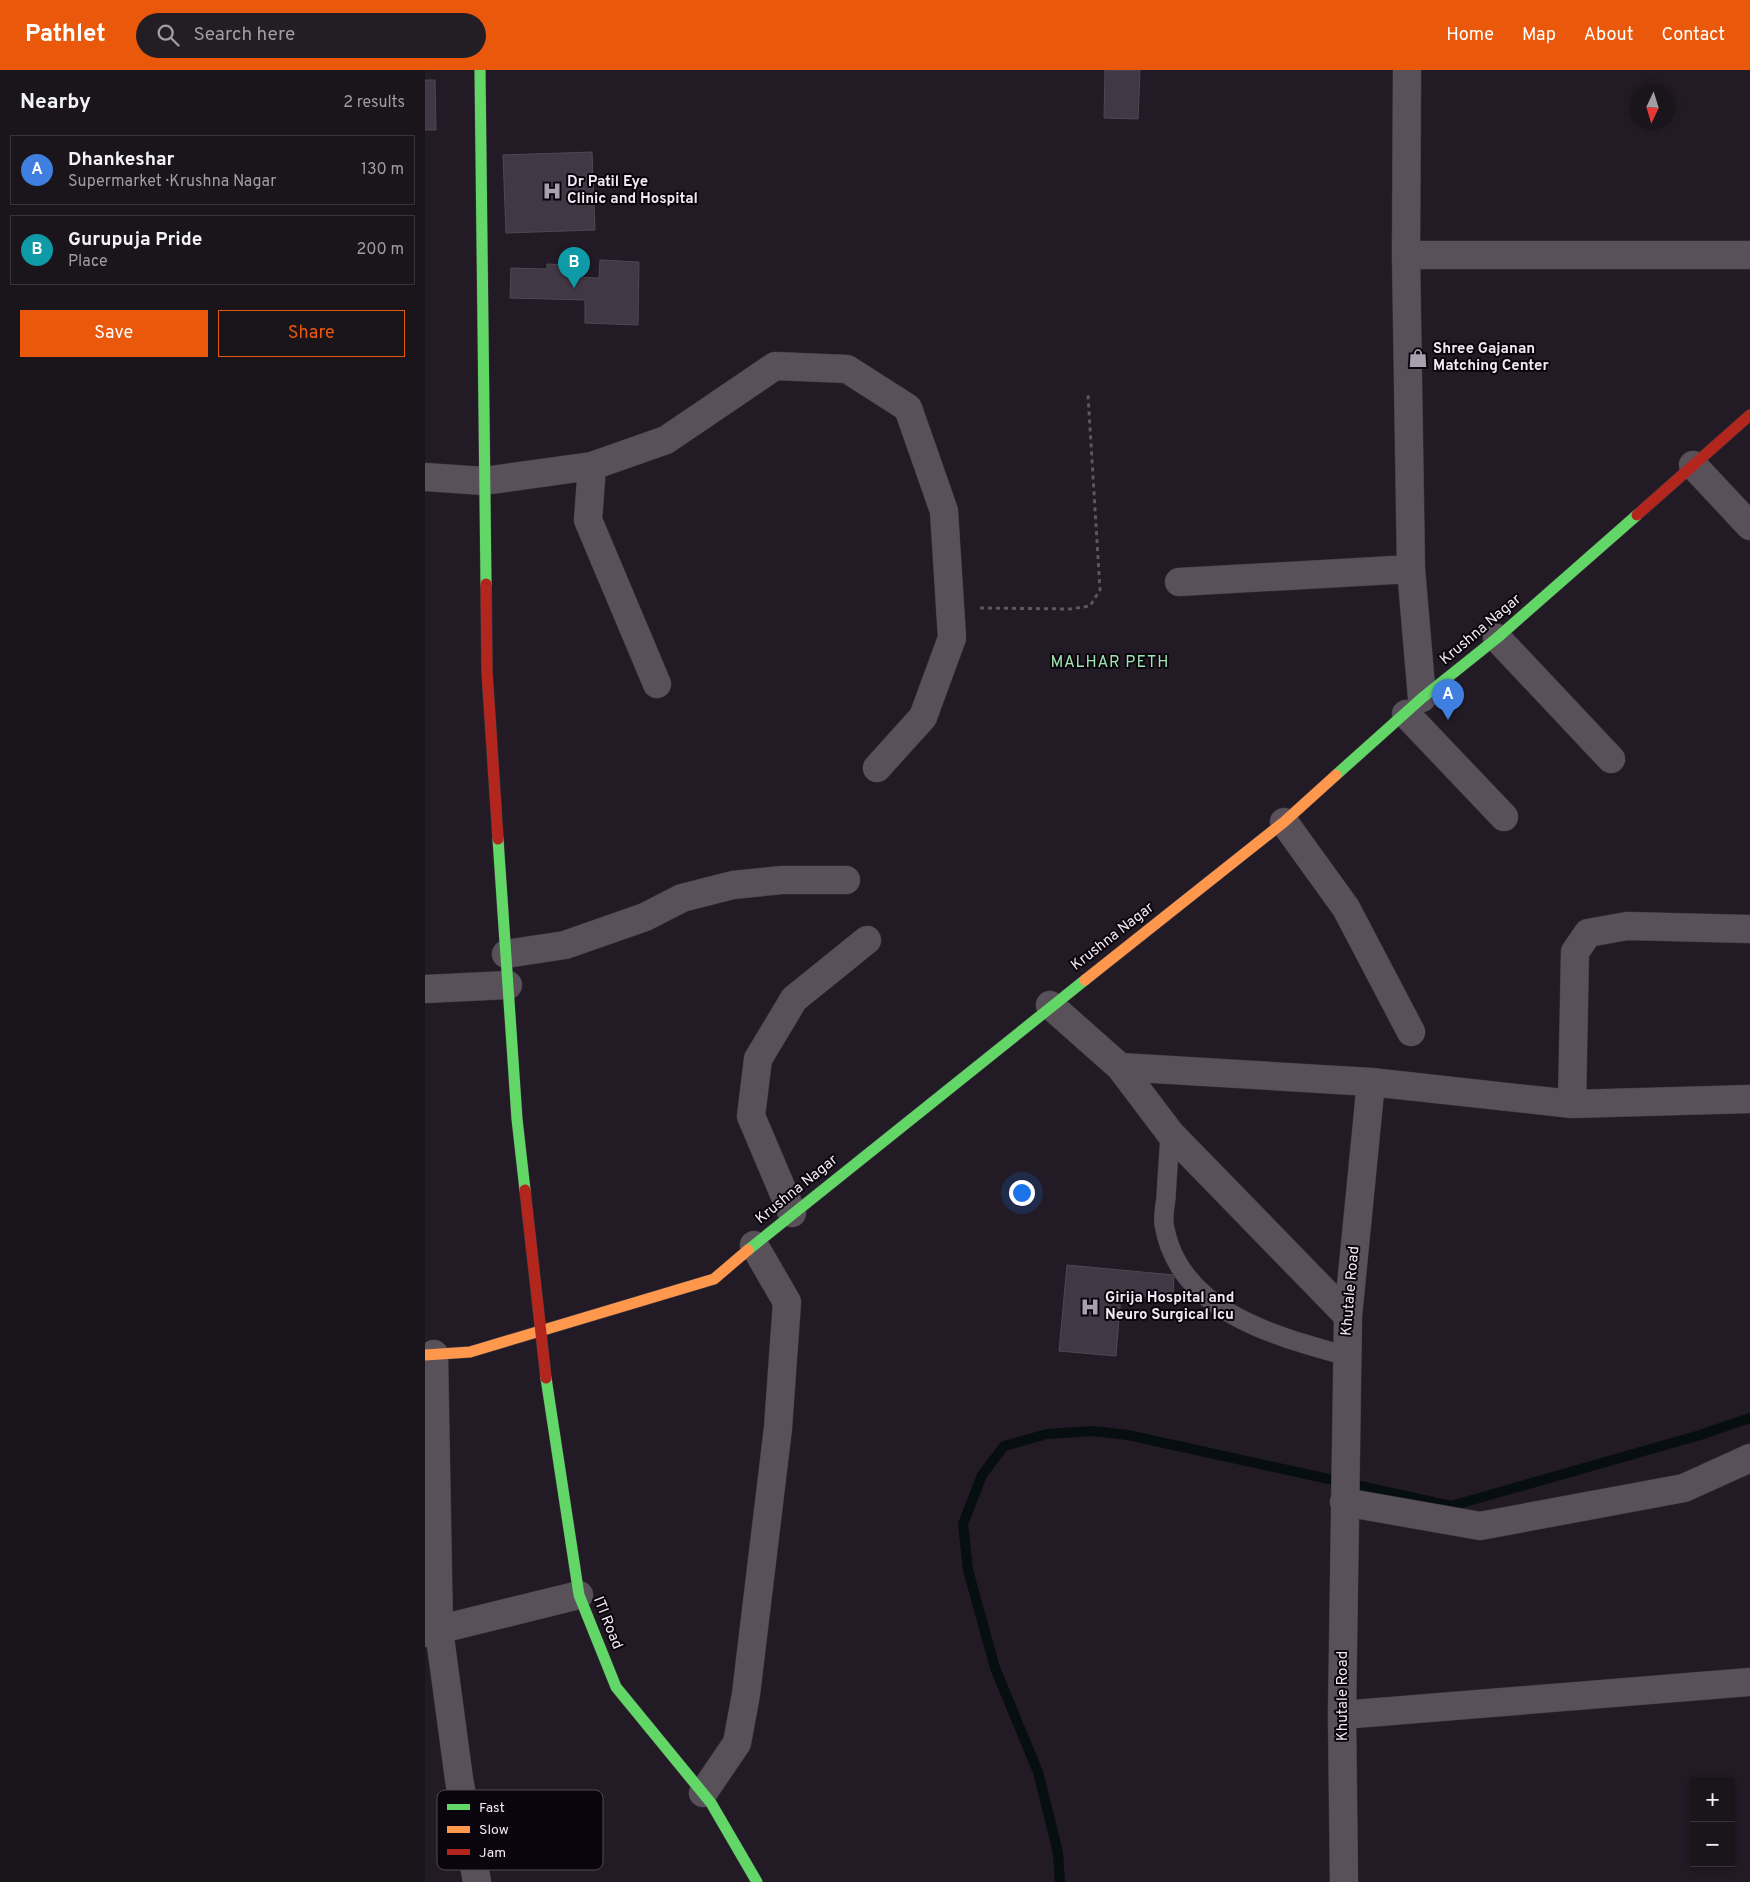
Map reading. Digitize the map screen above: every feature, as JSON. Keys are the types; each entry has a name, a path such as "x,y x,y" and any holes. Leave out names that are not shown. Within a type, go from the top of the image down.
{"main road":[{"name":"ITI Road","path":"479,70 487,672 517,1119 549,1403 579,1595 616,1687 711,1803 757,1882"},
{"name":"Krushna Nagar","path":"429,1355 470,1352 714,1279 792,1213 1050,1006 1284,822 1414,706 1497,638 1750,415"}],"street":[{"path":"1407,70 1406,255 1414,706 1504,817"},
{"path":"1406,255 1750,255"},
{"path":"425,477 484,481 592,466 666,440 775,366 847,369 908,408 944,511 952,638 923,717 877,768"},
{"path":"1693,464 1750,526"},
{"path":"592,466 588,520 657,684"},
{"path":"1179,582 1411,568"},
{"path":"1497,638 1611,759"},
{"path":"1284,822 1346,908 1411,1032"},
{"path":"506,954 565,945 645,917 682,898 733,885 782,880 846,880"},
{"path":"1572,1104 1575,952 1588,933 1627,926 1750,930"},
{"path":"792,1213 751,1116 758,1059 794,999 867,940"},
{"path":"425,989 508,985"},
{"path":"1050,1006 1120,1067 1170,1133 1348,1316"},
{"path":"1120,1067 1371,1082 1572,1104 1750,1099"},
{"name":"Khutale Road","path":"1344,1882 1342,1715 1348,1316 1371,1082"},
{"path":"703,1793 737,1743 746,1694 778,1428 787,1302 754,1244"},
{"path":"429,1355 432,1632 461,1790"},
{"path":"1345,1484 1480,1526 1684,1488 1750,1458"},
{"path":"432,1632 579,1595"},
{"path":"1342,1715 1750,1682"}],"lane":[{"path":"1170,1133 1164,1223 1175,1260 1193,1284 1231,1315 1283,1338 1347,1356"}],"path":[{"path":"950,608 1070,609 1090,606 1100,590 1088,395"}],"building":[{"path":"1105,70 1140,70 1138,119 1104,118"},
{"path":"425,80 435,80 436,130 425,130"},
{"path":"592,152 595,230 506,233 503,155"},
{"path":"600,260 639,262 638,325 585,323 585,300 510,298 511,268 547,269 547,264 571,265 570,277 599,278"},
{"path":"1067,1265 1174,1275 1173,1299 1121,1294 1116,1356 1059,1351"}],"waterway":[{"path":"1060,1882 1058,1853 1038,1772 995,1668 968,1570 963,1524 982,1475 1004,1446 1047,1434 1093,1431 1128,1435 1451,1506 1700,1435 1750,1418"}],"traffic: fast":[{"path":"480,70 486,584"},
{"path":"1336,775 1422,698 1497,638 1637,515"},
{"path":"498,839 517,1119 525,1190"},
{"path":"748,1250 1085,980"},
{"path":"546,1378 579,1595 616,1687 711,1803 757,1882"}],"traffic: slow":[{"path":"1085,980 1284,822 1336,775"},
{"path":"425,1355 470,1352 714,1279 748,1250"}],"traffic: jam":[{"path":"1637,515 1750,415"},
{"path":"486,584 487,672 498,839"},
{"path":"525,1190 546,1378"}],"place":[{"name":"Dr Patil Eye Clinic and Hospital","path":"552,191"},
{"name":"Gurupuja Pride","path":"574,288"},
{"name":"Shree Gajanan Matching Center","path":"1418,358"},
{"name":"Dhankeshar","path":"1448,720"},
{"name":"Girija Hospital and Neuro Surgical Icu","path":"1090,1307"}],"district":[{"name":"MALHAR PETH","path":"1110,663"}]}
